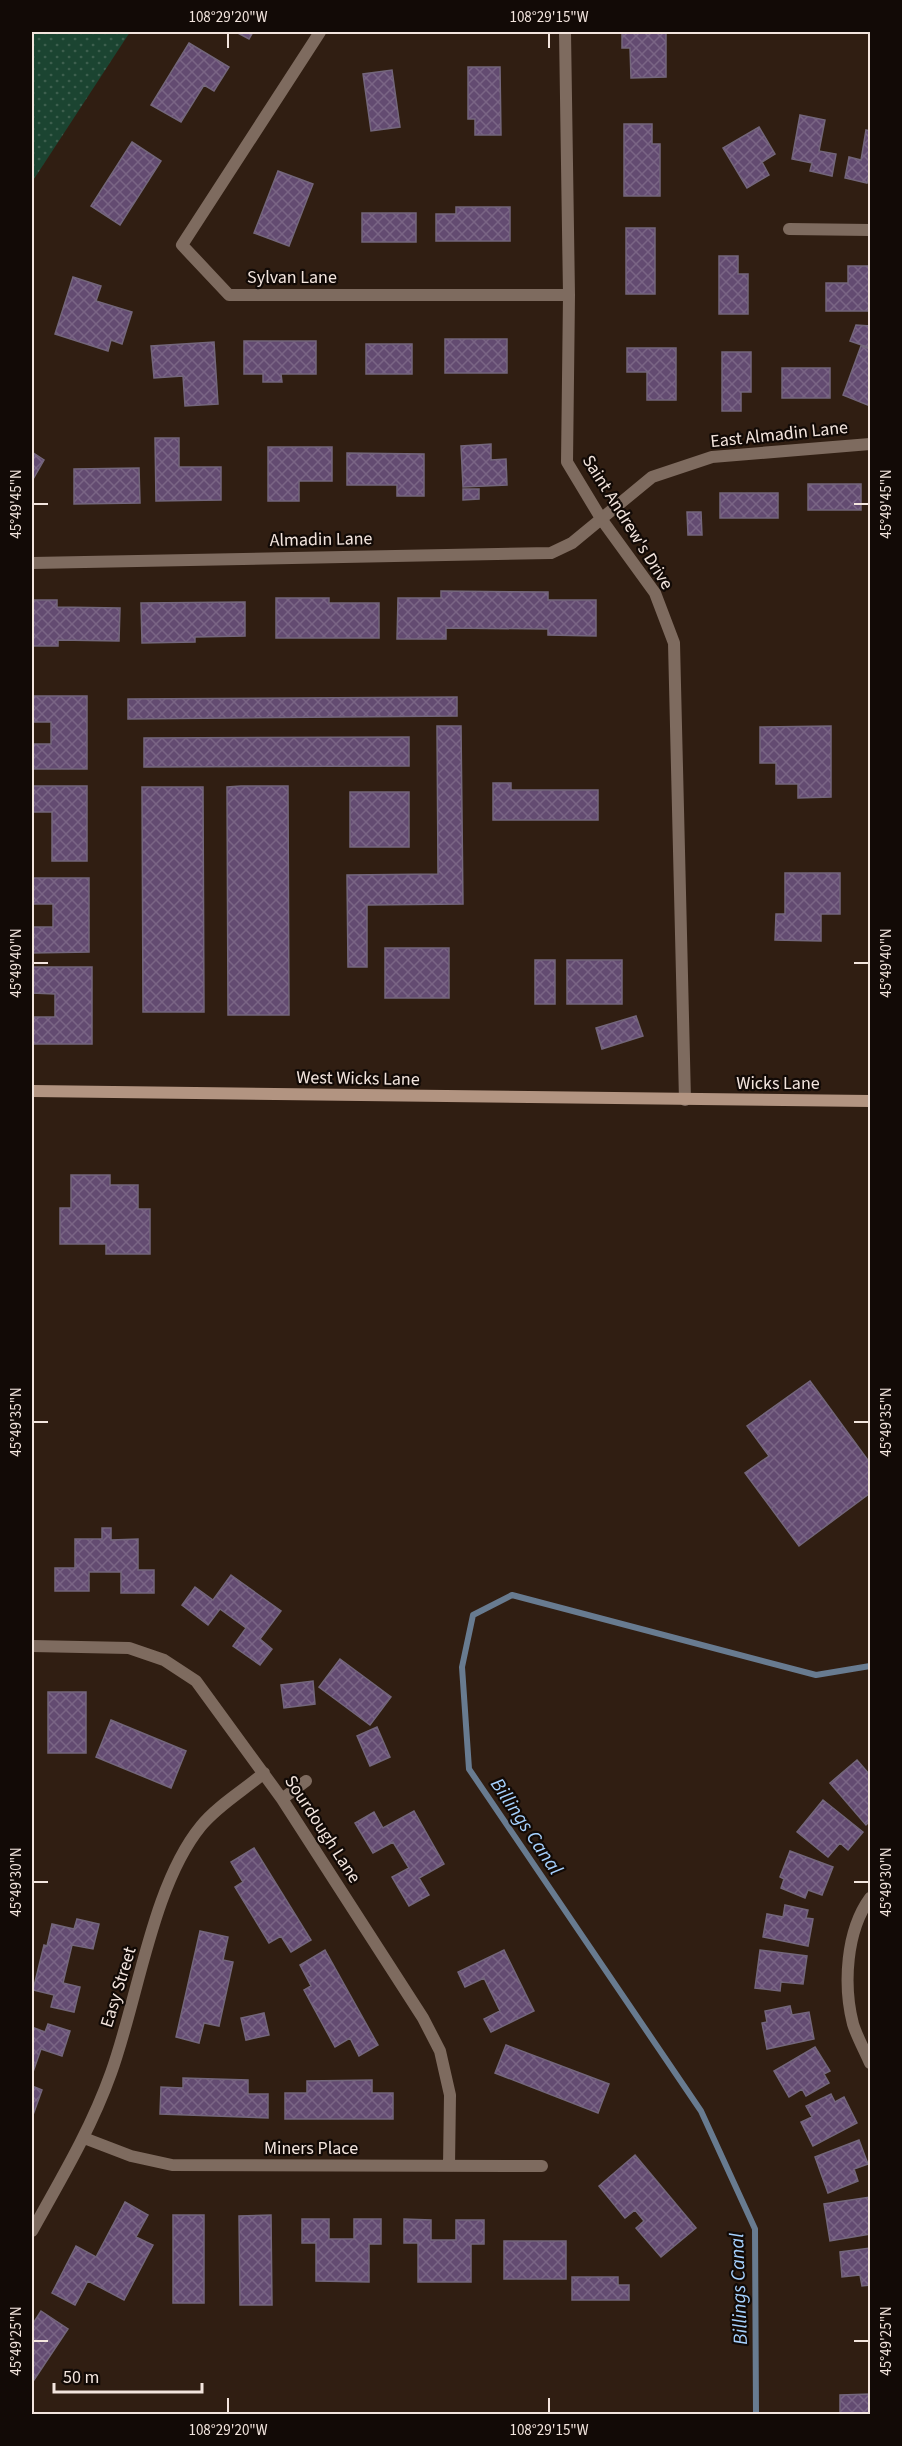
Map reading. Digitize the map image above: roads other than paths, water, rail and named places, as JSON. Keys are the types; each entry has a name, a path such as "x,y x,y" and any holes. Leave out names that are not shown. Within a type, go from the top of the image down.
{"main road":[{"name":"West Wicks Lane","path":"32,1091 685,1101"},
{"name":"Wicks Lane","path":"685,1101 870,1101"}],"street":[{"name":"Sylvan Lane","path":"320,32 182,245 190,254 229,295 569,295"},
{"name":"Saint Andrew's Drive","path":"565,32 569,295 567,462 602,520 655,592 674,643 685,1101"},
{"path":"789,229 870,230"},
{"name":"East Almadin Lane","path":"602,520 652,477 712,457 870,444"},
{"name":"Almadin Lane","path":"32,562 551,553 572,543 602,520"},
{"name":"Sourdough Lane","path":"32,1646 129,1648 164,1660 196,1681 282,1799 423,2018 441,2051 450,2095 449,2166"},
{"name":"Easy Street","path":"32,2231 84,2138 112,2072 164,1898 183,1852 202,1824 264,1773"},
{"path":"282,1799 306,1781"},
{"path":"870,1898 859,1914 847,1972 853,2025 870,2063"},
{"name":"Miners Place","path":"84,2138 131,2156 172,2165 542,2166"}],"waterway":[{"name":"Billings Canal","path":"756,2414 755,2229 701,2111 469,1769 462,1667 473,1615 512,1595 816,1675 870,1666"}]}
